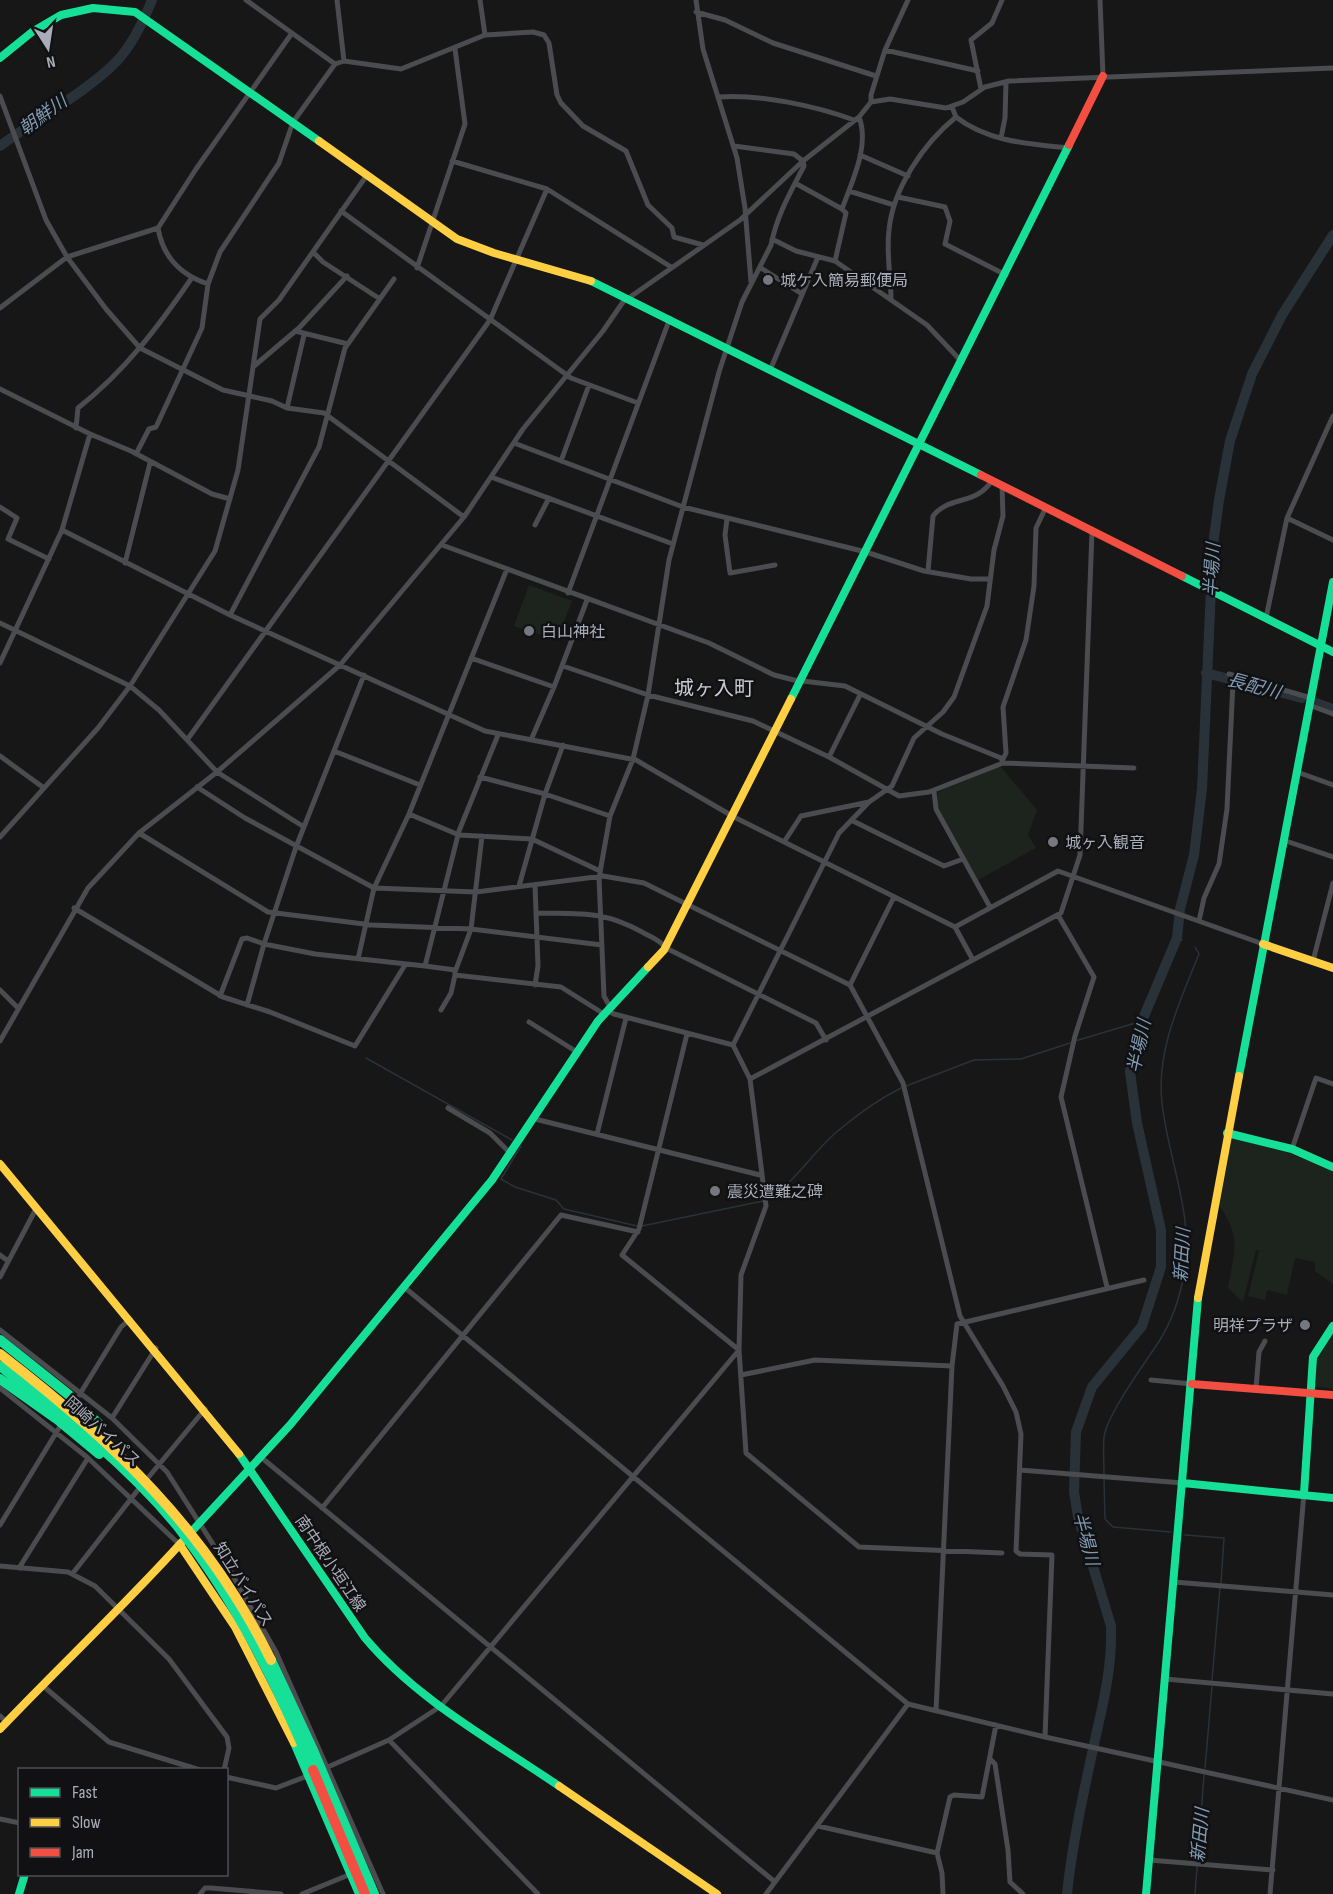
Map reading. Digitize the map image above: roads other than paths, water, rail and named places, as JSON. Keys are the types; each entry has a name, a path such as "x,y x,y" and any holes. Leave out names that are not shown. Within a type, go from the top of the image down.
{"main road":[{"path":"0,58 49,17 65,8 90,2 117,6 135,12 293,122 432,223 472,246 587,279 630,298 1333,652"},
{"path":"2,1722 70,1654 118,1612 262,1458 511,1154 576,1052 607,1010 666,948 690,905 1006,275 1103,76"},
{"path":"1146,1894 1202,1271 1333,582"},
{"path":"1263,944 1333,968"},
{"path":"1227,1133 1292,1149 1333,1167"},
{"name":"南中根小垣江線","path":"0,1164 205,1409 374,1649 408,1682 441,1706 717,1894"},
{"path":"1304,1493 1313,1357 1333,1326"},
{"path":"0,1340 81,1405 172,1500 200,1543"},
{"name":"知立バイパス","path":"0,1354 107,1440 153,1486 200,1543 239,1601 268,1653 374,1894"},
{"name":"岡崎バイパス","path":"0,1366 92,1438 119,1463 178,1528"},
{"path":"0,1379 58,1420 116,1468 178,1528"},
{"path":"1192,1384 1333,1395"},
{"path":"1182,1483 1304,1493 1333,1498"},
{"name":"知立バイパス","path":"178,1528 222,1590 256,1648 365,1894"},
{"path":"180,1545 221,1599 245,1640 280,1712 359,1894"},
{"path":"19,1894 25,1876"}],"street":[{"path":"246,0 335,64"},
{"path":"338,0 344,61"},
{"path":"480,0 485,35"},
{"path":"696,0 704,55 734,146 745,215 751,282"},
{"path":"0,1041 74,908 88,888 139,833 217,772 340,665 464,517 514,443 603,331 623,302 745,215 803,161 857,118 871,102 876,76 885,50 908,0"},
{"path":"981,89 971,40 992,23 1002,0"},
{"path":"1100,0 1103,76"},
{"path":"696,12 725,20 773,43 876,76"},
{"path":"136,454 149,429 156,427 202,328 208,284 220,252 279,163 293,122 335,64 344,61 400,69 455,49 485,35 533,32 547,39 557,95 561,103 583,126 626,151 648,205 672,228 675,237 703,245"},
{"path":"0,308 67,257 158,228 292,33"},
{"path":"417,268 465,124 455,49"},
{"path":"885,50 978,71"},
{"path":"871,102 890,99 930,108 952,107 981,89 1006,82 1103,76 1333,68"},
{"path":"1001,138 1005,118 1006,82"},
{"path":"0,96 46,220 67,257 106,309 140,348 223,390 287,408 324,413 327,418 464,517"},
{"path":"718,97 790,103 857,118 861,124 860,155 842,209"},
{"path":"952,107 956,117 968,127 1001,138 1038,146 1069,148"},
{"path":"891,300 888,249 894,205 908,176 936,133 956,117"},
{"path":"734,146 794,154 803,161"},
{"path":"860,155 908,176"},
{"path":"452,161 547,189 671,267"},
{"path":"607,1010 604,996 599,874 609,816 633,759 648,695 674,544 727,346 751,282 761,268 783,204 795,183 803,161"},
{"path":"0,837 98,728 130,686 215,550 238,470 247,396 261,317 279,300 367,175"},
{"path":"795,183 846,213 835,261"},
{"path":"187,740 490,320 547,189"},
{"path":"849,191 894,205"},
{"path":"898,197 945,207 950,221 945,244 1006,275"},
{"path":"341,211 567,375 638,403"},
{"path":"158,228 166,254 191,279 208,284"},
{"path":"772,239 796,251 835,261 927,325 962,362"},
{"path":"313,252 323,262 380,299"},
{"path":"771,368 818,258"},
{"path":"761,268 802,294"},
{"path":"253,367 295,332 347,276"},
{"path":"76,428 78,408 114,378 151,337 191,279"},
{"path":"230,615 319,447 348,344 394,279"},
{"path":"568,593 670,318"},
{"path":"295,332 348,344"},
{"path":"287,408 304,335"},
{"path":"561,461 589,385"},
{"path":"0,389 90,435 136,454 212,494 230,499"},
{"path":"1266,618 1287,518 1333,417"},
{"path":"0,663 62,530 90,435"},
{"path":"514,443 683,507 866,552 928,571 971,579 990,579"},
{"path":"125,563 150,463"},
{"path":"491,477 674,544"},
{"path":"928,571 933,516 946,505 982,493 992,480"},
{"path":"733,1045 839,833 868,802 889,789 900,772 911,742 926,725 939,716 954,697 987,606 1003,516 1002,485"},
{"path":"535,525 549,498"},
{"path":"0,507 17,518 8,539 49,559"},
{"path":"562,666 648,695 753,721 829,757 899,796 934,790 1003,761 1006,753 1003,707 1026,640 1034,586 1036,528 1046,507"},
{"path":"1287,518 1333,540"},
{"path":"727,519 725,535 731,574 775,565"},
{"path":"62,530 230,615 498,735 633,759 734,817 955,927 973,960"},
{"path":"750,1079 869,1018 1058,915 1080,855 1092,531"},
{"path":"442,545 717,646 774,675 802,681 836,684 1003,761 1134,768"},
{"path":"358,959 374,888 409,814 507,569"},
{"path":"531,740 587,600"},
{"path":"0,624 130,686 159,710 217,772 304,826"},
{"path":"471,658 554,687"},
{"path":"1229,674 1235,678 1310,701 1333,714"},
{"path":"247,1005 272,913 364,675"},
{"path":"1198,921 1212,874 1219,864 1226,820 1235,678"},
{"path":"829,757 860,695"},
{"path":"425,966 459,835 498,735"},
{"path":"519,886 545,794 563,745"},
{"path":"334,751 420,785"},
{"path":"0,756 44,788"},
{"path":"1297,772 1333,785"},
{"path":"480,777 545,794 609,816"},
{"path":"197,787 296,847 374,888 476,892 599,874"},
{"path":"934,790 934,806 990,907"},
{"path":"784,842 801,816 868,802"},
{"path":"409,814 459,835 532,839 599,874 644,883 850,985 904,1086 963,1322 993,1369 1016,1412 1021,1434 1016,1553 1052,1555 1045,1737"},
{"path":"853,820 944,866 963,859"},
{"path":"139,833 272,913 367,924 471,929 537,939 602,945"},
{"path":"441,1010 451,993 455,973 471,929 482,836"},
{"path":"1284,840 1333,857"},
{"path":"955,927 1058,872 1073,875 1263,944"},
{"path":"1313,961 1333,883"},
{"path":"535,885 537,939 535,985"},
{"path":"850,985 894,897"},
{"path":"74,908 220,996 355,1046 405,965"},
{"path":"536,913 601,915 627,924 662,943 666,948 816,1023 826,1040"},
{"path":"1058,915 1094,977 1074,1038 1061,1097 1107,1287"},
{"path":"220,996 242,939 247,938 264,944 358,959 425,966 455,973 561,987 626,1018 733,1045 750,1079 764,1200 741,1275 739,1350 746,1453 859,1547 1002,1553"},
{"path":"0,990 18,1008"},
{"path":"597,1134 626,1018"},
{"path":"528,1022 541,1028 576,1052"},
{"path":"687,1034 639,1228 622,1255 739,1350"},
{"path":"1292,1149 1316,1078 1333,1084"},
{"path":"448,1108 490,1133 511,1154"},
{"path":"535,1119 760,1175"},
{"path":"0,1277 37,1207"},
{"path":"322,1508 561,1215 639,1228"},
{"path":"0,1255 8,1261"},
{"path":"936,1711 952,1366 957,1324 1144,1280"},
{"path":"404,1287 908,1704 1045,1737 1333,1800"},
{"path":"0,1525 120,1329 130,1319"},
{"path":"0,1330 82,1392 159,1463 232,1574 276,1652 329,1767 383,1894"},
{"path":"1256,1388 1259,1352 1264,1341"},
{"path":"112,1418 156,1348"},
{"path":"228,1777 276,1788 389,1740 441,1706 739,1350"},
{"path":"741,1375 815,1360 952,1366"},
{"path":"1151,1380 1192,1384"},
{"path":"0,1388 88,1458 132,1497 180,1545"},
{"path":"72,1573 205,1409"},
{"path":"19,1568 88,1458"},
{"path":"262,1458 775,1882"},
{"path":"1020,1470 1182,1483"},
{"path":"1270,1894 1281,1788 1304,1493"},
{"path":"0,1566 72,1573 94,1586 168,1659 227,1737 229,1748 224,1768"},
{"path":"1174,1582 1333,1595"},
{"path":"1166,1680 1333,1694"},
{"path":"42,1684 109,1742 194,1768"},
{"path":"766,1894 908,1704"},
{"path":"943,1894 942,1873 937,1853 951,1796 981,1798 991,1760 996,1725"},
{"path":"389,1740 538,1894"},
{"path":"991,1760 995,1764 1003,1811 1010,1882 1023,1894"},
{"path":"0,1819 18,1823"},
{"path":"818,1826 937,1853"},
{"path":"1149,1860 1273,1870"},
{"path":"302,1894 351,1874"},
{"path":"200,1894 205,1888 281,1894"}],"waterway":[{"name":"朝鮮川","path":"0,146 76,94 117,61 128,48 152,0"},
{"name":"半場川","path":"1067,1894 1076,1831 1106,1689 1111,1639 1111,1626 1078,1517 1074,1492 1076,1432 1092,1387 1142,1326 1161,1267 1161,1230 1137,1123 1130,1072 1132,1055 1142,1021 1177,938 1180,909 1194,855 1202,789 1213,545 1219,500 1230,441 1252,374 1282,315 1333,235"},
{"name":"長配川","path":"1206,673 1302,698"},
{"name":"長配川","path":"1316,703 1333,709"},
{"name":"新田川","path":"1177,938 1182,940"},
{"name":"新田川","path":"1104,1474 1104,1437 1107,1427 1119,1402 1167,1327 1184,1274 1186,1232 1165,1124 1161,1084 1166,1045 1171,1027 1199,954 1195,947"},
{"path":"1075,1041 1142,1021"},
{"path":"906,1086 974,1060 1021,1059 1070,1043"},
{"path":"366,1058 512,1140"},
{"path":"768,1199 788,1184 839,1130 869,1107 901,1088"},
{"path":"521,1146 501,1179 515,1187 556,1200 564,1209 637,1226"},
{"path":"642,1226 763,1201"},
{"name":"新田川","path":"1104,1479 1105,1519 1113,1527 1171,1532"},
{"name":"新田川","path":"1185,1535 1224,1538 1221,1583"},
{"name":"新田川","path":"1212,1680 1220,1588"},
{"name":"新田川","path":"1205,1768 1212,1687"},
{"name":"新田川","path":"1195,1894 1204,1775"}],"place":[{"name":"城ケ入簡易郵便局","path":"768,280"},
{"name":"白山神社","path":"529,631"},
{"name":"城ヶ入観音","path":"1053,842"},
{"name":"震災遭難之碑","path":"715,1191"},
{"name":"明祥プラザ","path":"1305,1325"}],"district":[{"name":"城ヶ入町","path":"714,688"}]}
